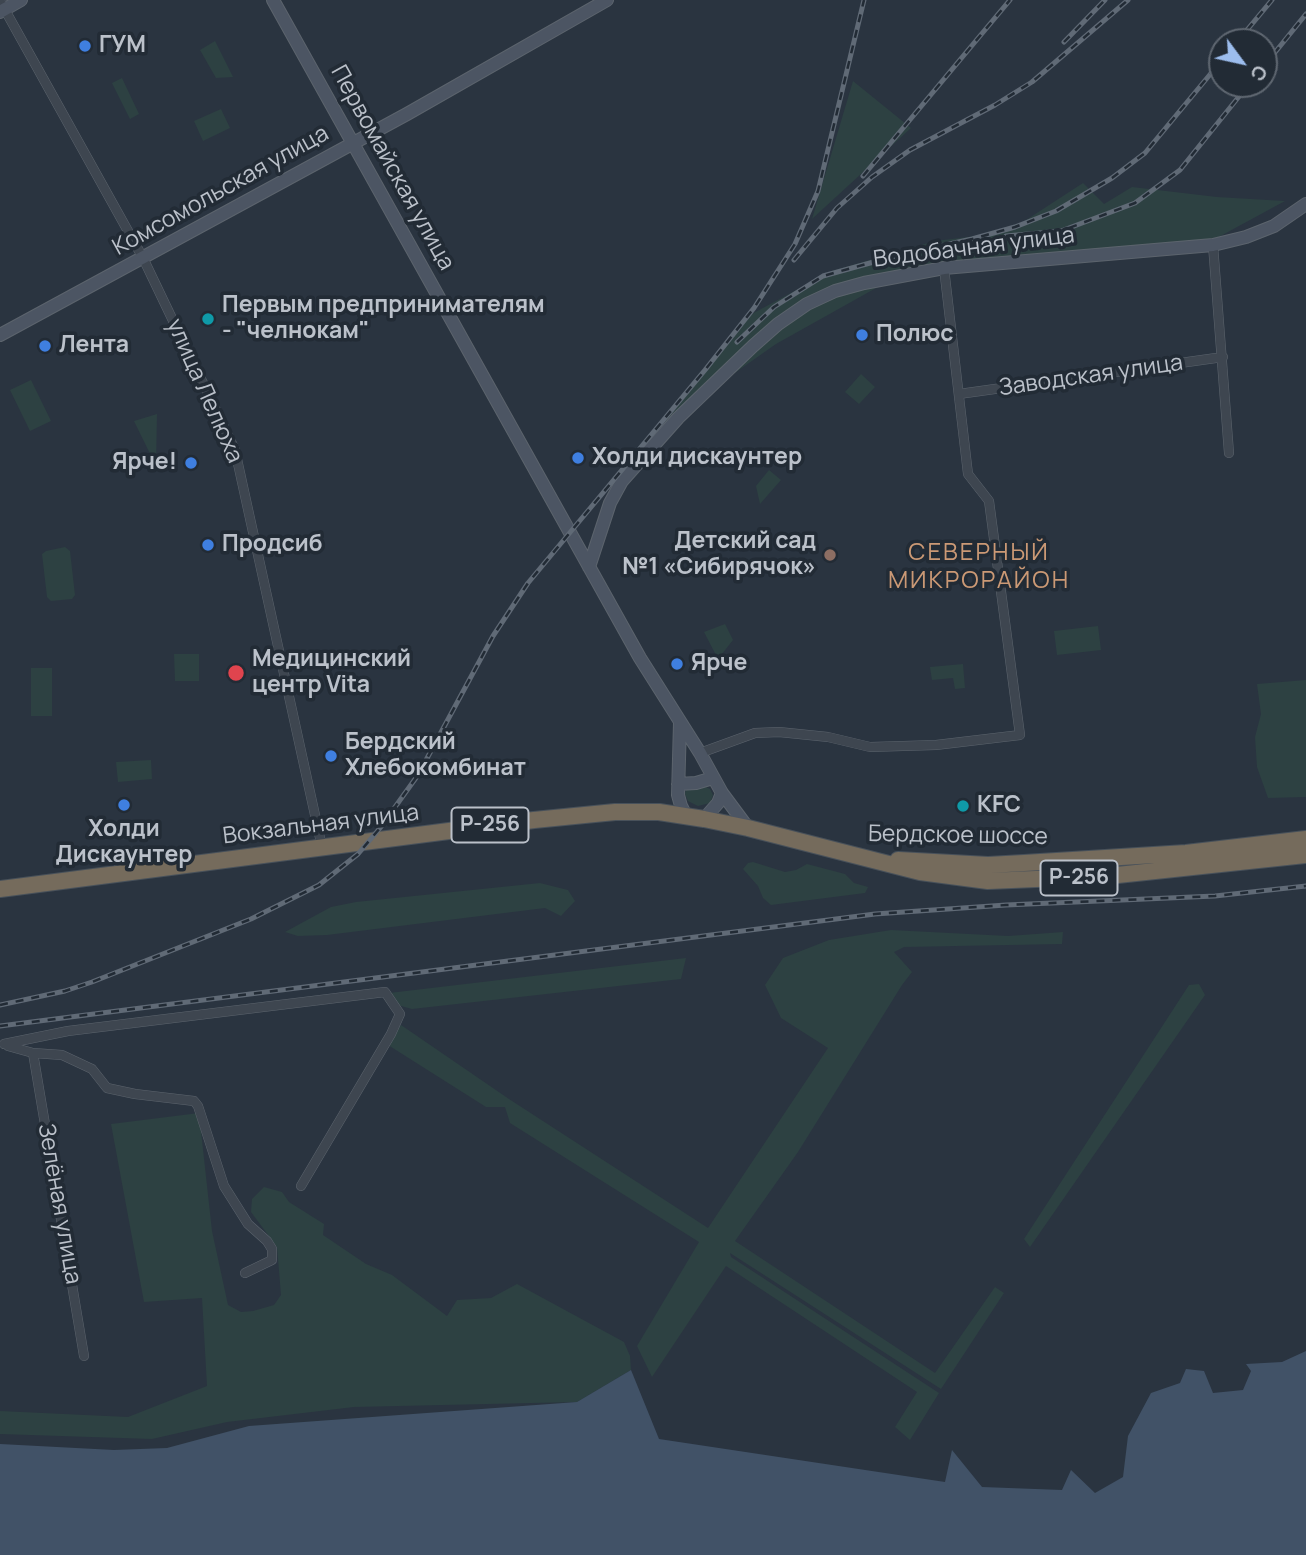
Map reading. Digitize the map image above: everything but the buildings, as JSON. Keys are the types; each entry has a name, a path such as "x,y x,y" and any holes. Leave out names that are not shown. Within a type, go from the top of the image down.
{"highway":[{"name":"Вокзальная улица","path":"0,889 587,814 659,812 686,816 748,828 854,856"},
{"name":"Бердское шоссе","path":"854,856 957,864 1024,863 1186,853 1306,839"},
{"name":"Бердское шоссе","path":"854,856 920,873 988,881 1108,876 1306,855"}],"street":[{"path":"1,7 21,0"},
{"name":"Первомайская улица","path":"273,0 640,658 722,793 748,828"},
{"name":"Комсомольская улица","path":"0,335 607,0"},
{"name":"улица Лелюха","path":"1,7 143,258 235,450 322,847"},
{"name":"Водобачная улица","path":"589,567 610,503 622,481 678,418 778,324 807,304 835,291 864,283 944,268 1213,245 1246,237 1274,226 1306,204"},
{"path":"1213,245 1229,453"},
{"path":"700,753 755,733 779,732 828,737 870,747 936,745 1020,735 989,501 968,474 944,268"},
{"name":"Заводская улица","path":"959,394 1223,358"},
{"path":"680,722 678,784 681,806 686,816"},
{"path":"659,812 673,793 679,764"},
{"path":"678,784 713,778"},
{"path":"704,819 718,803 722,793"},
{"path":"2,1045 68,1031 385,992 400,1014 391,1034 301,1186"},
{"path":"2,1045 33,1053 62,1055 92,1069 107,1088 194,1101 198,1106 223,1186 248,1224 272,1249 272,1259 245,1273"},
{"name":"Зелёная улица","path":"33,1053 84,1356"}],"green space":[{"path":"215,41 233,77 216,78 200,50"},
{"path":"122,78 139,114 130,119 112,83"},
{"path":"853,81 911,128 812,219"},
{"path":"221,109 230,128 203,141 194,121"},
{"path":"1083,183 1104,204 1132,187 1217,197 1285,201 1215,239 965,260 885,283 776,344 665,422 748,316 832,271 935,241 977,236 1023,222"},
{"path":"861,374 875,387 859,404 845,392"},
{"path":"31,380 51,421 30,431 10,390"},
{"path":"157,414 156,466 134,421"},
{"path":"769,470 781,480 760,504 756,486"},
{"path":"65,547 70,551 75,595 72,599 51,601 47,597 42,554"},
{"path":"725,624 733,640 718,659 704,632"},
{"path":"1098,626 1101,650 1057,655 1054,631"},
{"path":"174,654 199,654 199,681 175,681"},
{"path":"963,664 965,688 955,689 953,678 932,680 930,667"},
{"path":"31,668 52,668 52,716 31,716"},
{"path":"1306,680 1306,797 1268,798 1257,767 1255,737 1261,714 1257,684"},
{"path":"151,760 152,779 118,782 116,762"},
{"path":"704,786 710,789 713,795 710,803 698,806 688,801 686,789"},
{"path":"753,862 785,872 807,864 845,874 854,883 868,887 865,893 771,905 743,869"},
{"path":"540,883 568,890 575,901 561,916 545,908 327,935 298,936 285,932 331,907 356,902"},
{"path":"891,930 1008,936 1063,932 1062,944 904,947 894,952 912,972 798,1152 735,1241 935,1373 995,1287 1004,1293 941,1389 730,1253 731,1257 939,1393 910,1440 895,1427 917,1392 726,1266 652,1377 637,1346 699,1242 510,1123 505,1107 486,1107 388,1045 401,1025 509,1099 708,1228 828,1048 781,1018 765,985 783,958 829,940"},
{"path":"686,958 681,979 412,1009 390,1003 389,993"},
{"path":"1199,984 1205,995 1030,1247 1024,1239 1189,985"},
{"path":"199,1113 212,1231 228,1305 241,1312 253,1311 274,1305 281,1295 277,1247 251,1212 252,1199 264,1187 282,1192 289,1202 324,1224 323,1235 366,1264 392,1275 447,1316 457,1300 491,1298 517,1284 624,1342 630,1356 631,1370 577,1402 354,1407 227,1422 152,1439 0,1434 0,1411 128,1417 207,1386 202,1298 144,1302 111,1124"}],"water":[{"path":"1306,1351 1306,1555 0,1555 0,1444 114,1450 167,1448 249,1426 577,1402 631,1370 659,1439 945,1482 952,1450 982,1487 1062,1490 1071,1470 1095,1493 1123,1477 1128,1436 1151,1393 1180,1383 1186,1369 1204,1371 1213,1393 1243,1390 1251,1371 1246,1364 1282,1362"}],"railway":[{"path":"0,1005 65,991 92,982 251,919 319,885 358,854 418,775 493,636 528,583 754,308 795,244 818,191 864,0"},
{"path":"863,176 1010,0"},
{"path":"1064,42 1105,0"},
{"path":"794,260 837,208 872,177 910,150 1032,82 1128,0"},
{"path":"1249,28 1272,0"},
{"path":"1278,49 1306,14"},
{"path":"737,342 774,307 823,276 972,239 1015,227 1056,211 1112,178 1145,153 1208,77"},
{"path":"1006,236 1061,231 1135,203 1180,170 1238,98"},
{"path":"0,1026 875,914 1215,896 1306,886"}],"place":[{"name":"ГУМ","path":"85,46"},
{"name":"Первым предпринимателям - \"челнокам\"","path":"208,319"},
{"name":"Полюс","path":"862,335"},
{"name":"Лента","path":"45,346"},
{"name":"Холди дискаунтер","path":"578,458"},
{"name":"Ярче!","path":"191,463"},
{"name":"Продсиб","path":"208,545"},
{"name":"Детский сад №1 «Сибирячок»","path":"830,555"},
{"name":"Ярче","path":"677,664"},
{"name":"Медицинский центр Vita","path":"236,673"},
{"name":"Бердский Хлебокомбинат","path":"331,756"},
{"name":"Холди Дискаунтер","path":"124,805"},
{"name":"KFC","path":"963,806"}],"district":[{"name":"СЕВЕРНЫЙ МИКРОРАЙОН","path":"979,567"}]}
